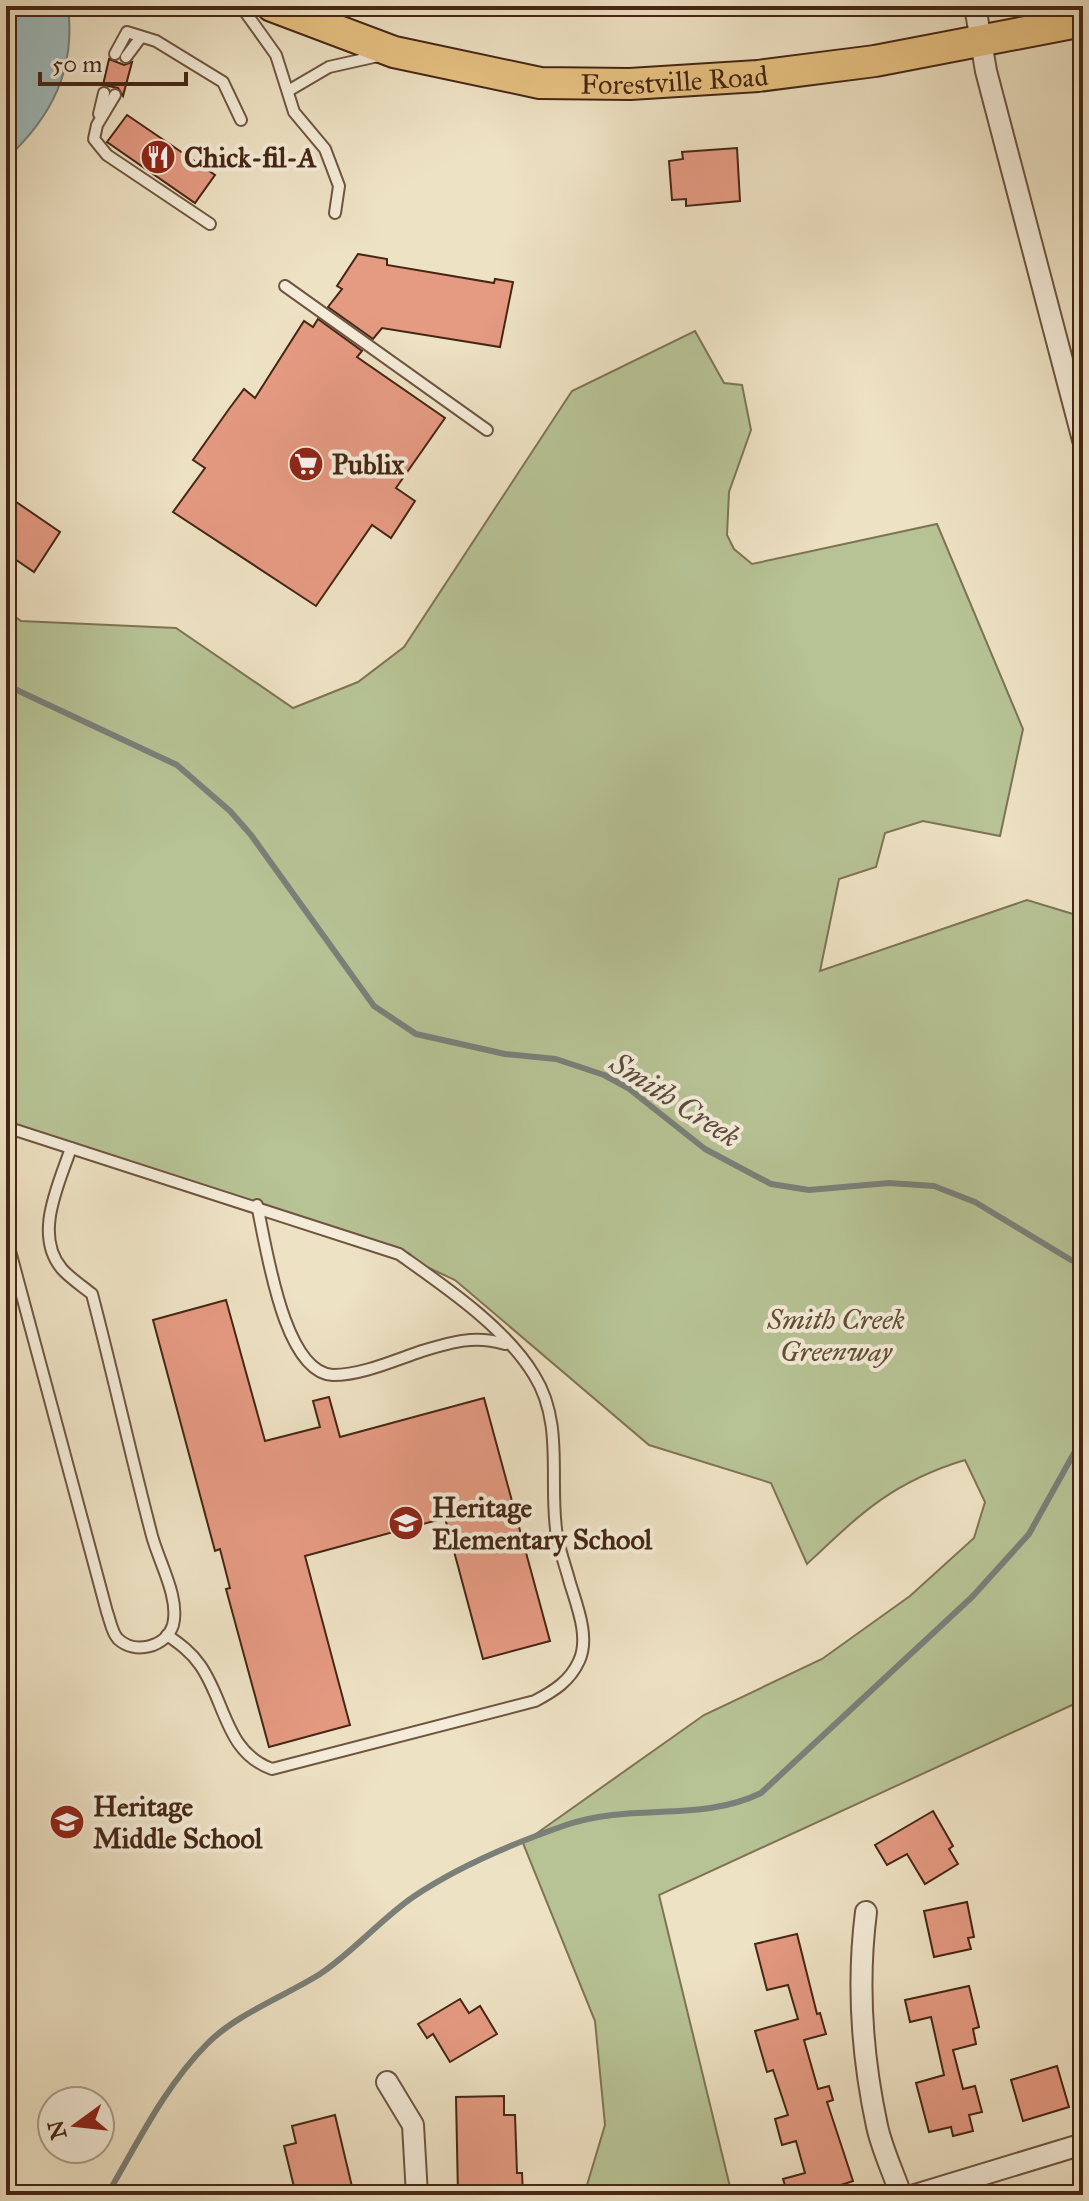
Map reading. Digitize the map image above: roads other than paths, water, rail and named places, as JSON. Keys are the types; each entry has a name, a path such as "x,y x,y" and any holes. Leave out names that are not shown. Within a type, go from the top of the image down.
{"main road":[{"name":"Forestville Road","path":"272,6 314,14 394,52 540,83 630,84 758,76 875,61 1083,21"}],"street":[{"path":"975,6 984,41 986,71 1083,440"},
{"path":"866,1912 861,1954 864,2044 878,2128 901,2195"},
{"path":"387,2082 413,2125 417,2195"},
{"path":"915,2195 1083,2144"}],"lane":[{"path":"241,6 276,55 294,112 325,149 339,186 335,213"},
{"path":"120,55 127,32 156,41 223,82 241,120"},
{"path":"288,91 329,67 394,52"},
{"path":"110,94 94,139 107,155 210,224"},
{"path":"285,286 487,430"},
{"path":"6,1127 257,1205 399,1254 450,1290 511,1346 534,1375 544,1394 555,1447 557,1535 581,1624 580,1660 559,1688 535,1701 272,1769 252,1762 236,1745 201,1667 186,1648 167,1635"},
{"path":"6,1236 116,1638 132,1648 149,1647 167,1635 173,1623 172,1598 153,1538 92,1294 62,1269 50,1249 53,1200 71,1148"},
{"path":"257,1205 293,1341 305,1361 320,1372 350,1372 467,1338 511,1346"}],"water":[{"path":"6,6 68,6 70,29 64,71 48,109 6,159"}],"waterway":[{"name":"Smith Creek","path":"6,685 177,765 230,811 251,835 374,1006 416,1034 505,1054 556,1059 604,1075 628,1088 705,1149 771,1184 809,1190 889,1183 934,1186 975,1202 1071,1260 1083,1263"},
{"path":"107,2195 165,2097 207,2044 246,2015 320,1974 413,1897 487,1856 566,1825 591,1818 714,1807 761,1793 972,1597 1029,1534 1083,1437"}],"place":[{"name":"Chick-fil-A","path":"158,157"},
{"name":"Publix","path":"306,464"},
{"name":"Heritage Elementary School","path":"406,1523"},
{"name":"Heritage Middle School","path":"67,1822"}],"park label":[{"name":"Smith Creek Greenway","path":"836,1335"}]}
